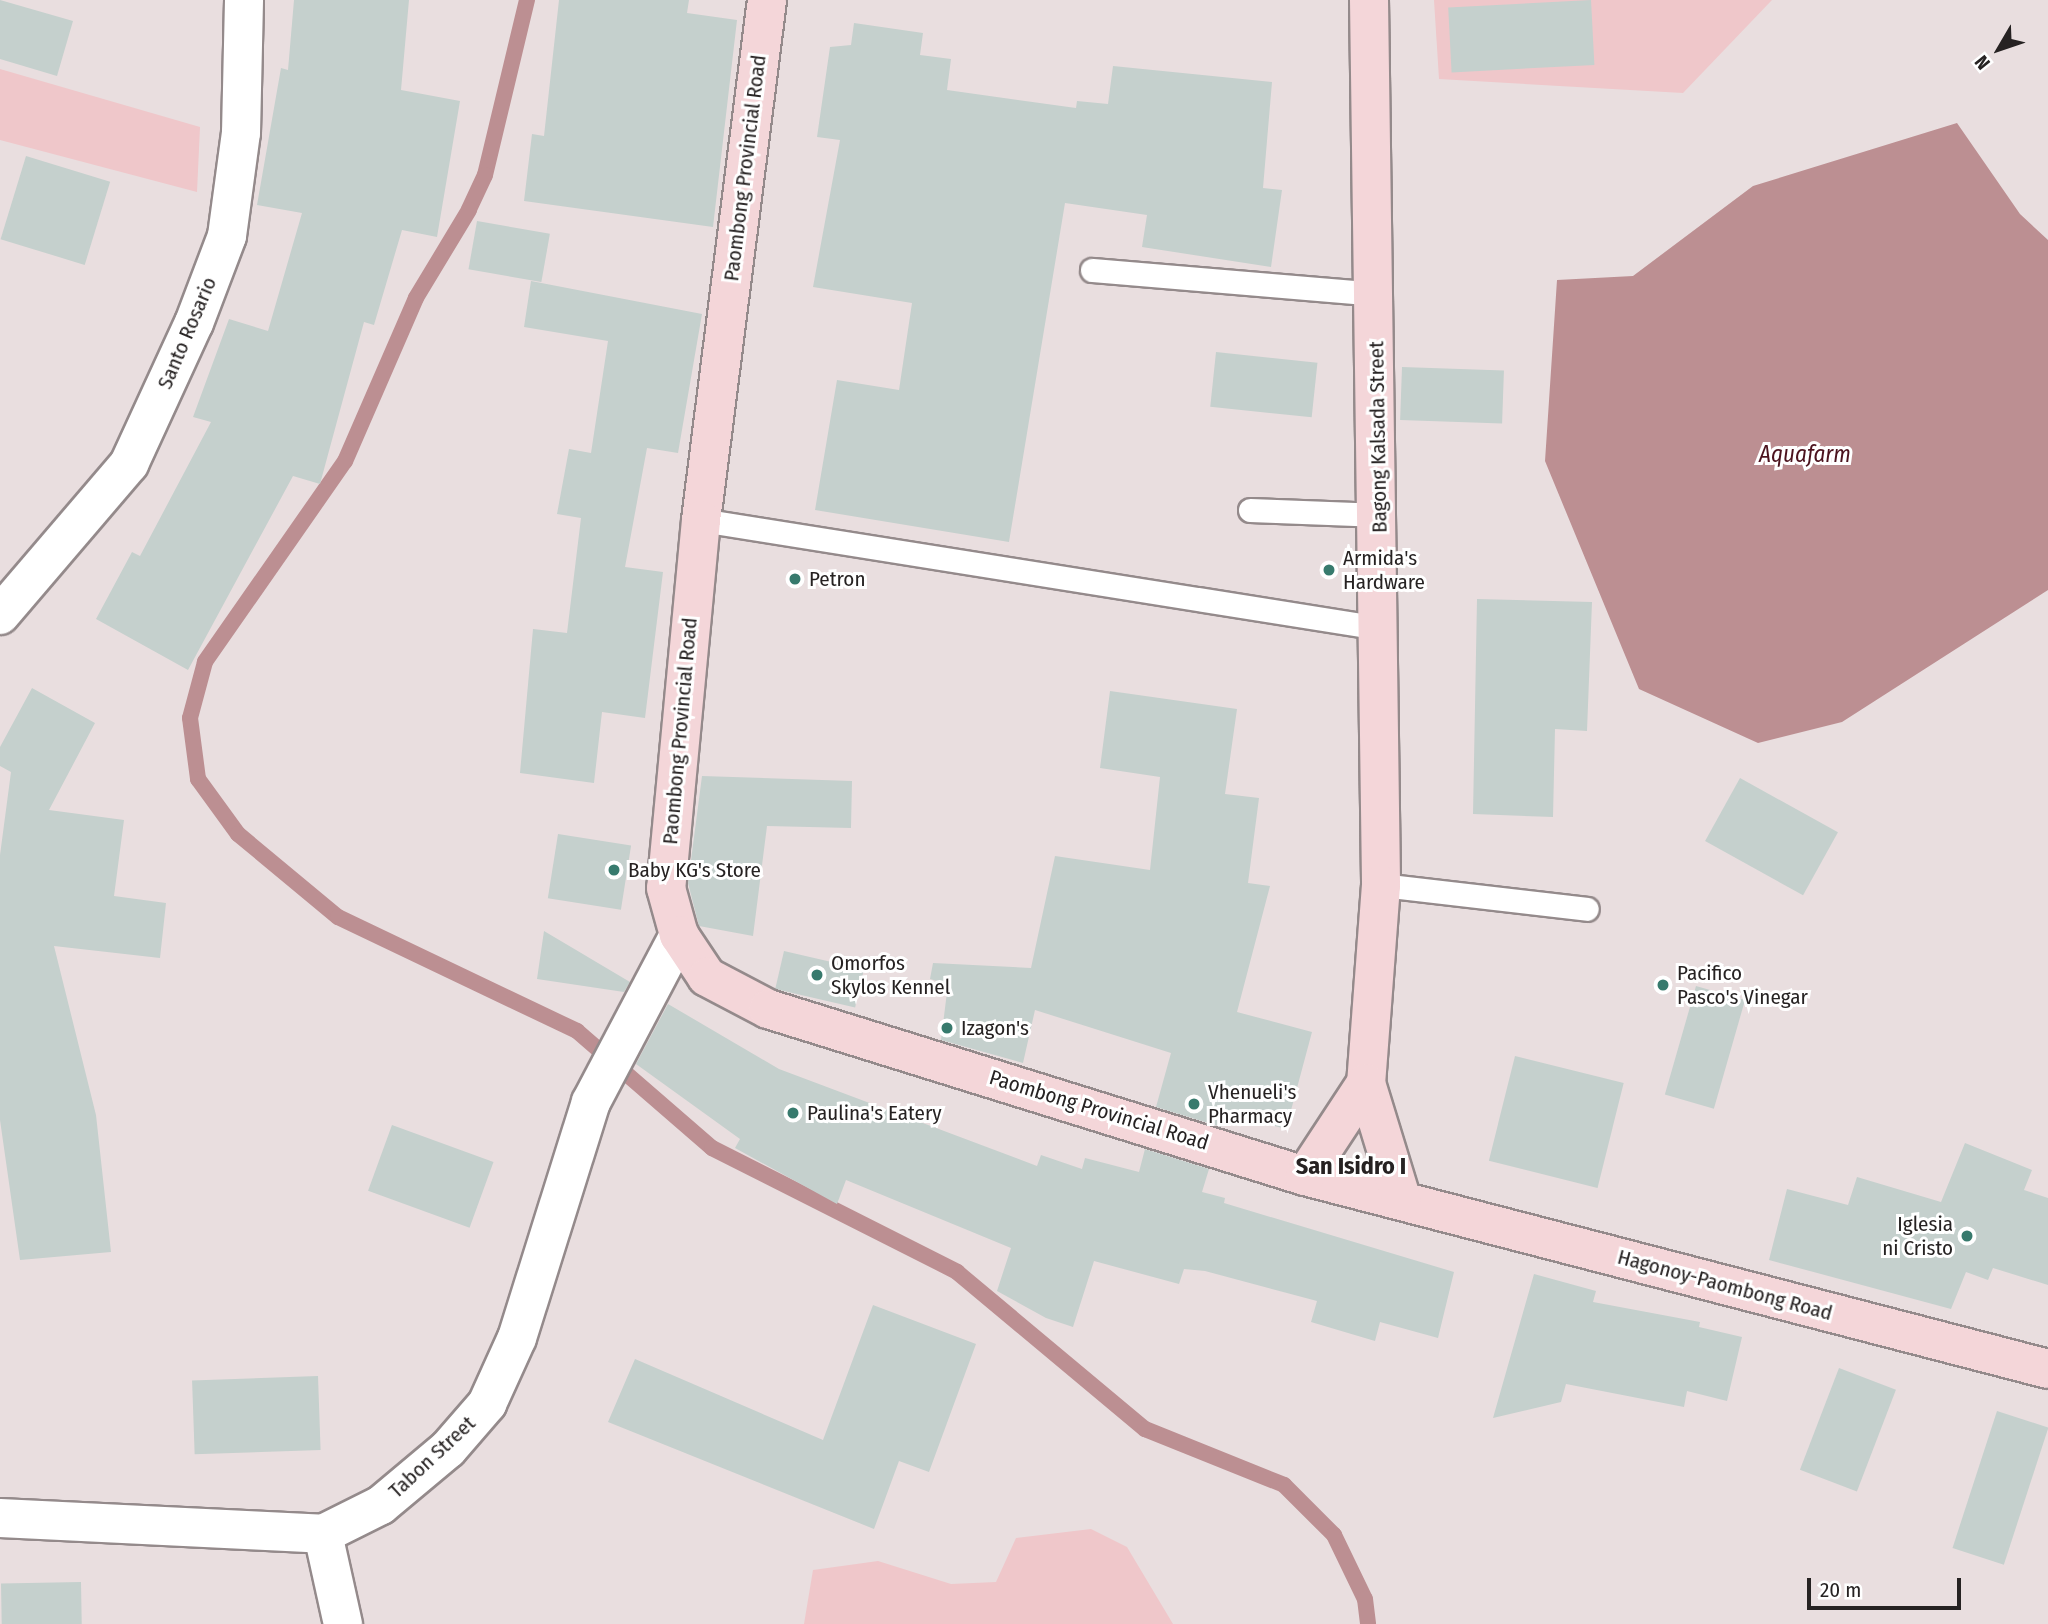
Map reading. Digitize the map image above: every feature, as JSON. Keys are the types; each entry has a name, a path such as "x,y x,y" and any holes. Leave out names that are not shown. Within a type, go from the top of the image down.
{"main road":[{"name":"Paombong Provincial Road","path":"767,0 701,520 666,888 679,935 707,977 768,1009 1306,1176 1402,1200"},
{"name":"Bagong Kalsada Street","path":"1369,0 1381,515 1381,885 1366,1083 1402,1200"},
{"name":"Bagong Kalsada Street","path":"1306,1176 1366,1083"},
{"name":"Hagonoy-Paombong Road","path":"1402,1200 2048,1369"}],"street":[{"name":"Santo Rosario","path":"0,614 129,464 194,323 227,236 241,133 244,0"},
{"name":"Tabon Street","path":"0,1518 323,1534 381,1505 448,1449 488,1404 517,1338 591,1102 679,935"},
{"path":"323,1534 343,1624"}],"lane":[{"path":"1092,270 1375,294"},
{"path":"1251,510 1381,515"},
{"path":"701,520 1380,628"},
{"path":"1381,885 1587,909"}],"shaded area":[{"path":"1434,0 1772,0 1683,93 1439,79"},
{"path":"0,69 200,127 197,192 0,140"},
{"path":"1091,1529 1127,1547 1173,1624 804,1624 813,1570 878,1561 951,1584 996,1582 1016,1538"}],"water":[{"name":"Aquafarm","path":"1957,123 2020,214 2048,240 2048,590 1842,722 1758,743 1639,689 1545,461 1557,280 1633,276 1753,186"}],"building":[{"path":"0,0 73,21 57,76 0,59"},
{"path":"294,0 409,0 401,90 460,101 437,237 402,230 374,325 364,322 320,484 293,476 188,670 96,619 132,552 140,556 211,422 193,417 229,319 268,331 302,213 257,205 281,68 288,70"},
{"path":"559,0 689,0 687,13 737,20 713,227 524,201 532,134 544,136"},
{"path":"1591,0 1594,65 1452,72 1448,7"},
{"path":"854,23 923,33 920,55 951,59 947,90 1076,108 1077,101 1108,104 1113,66 1272,82 1263,188 1282,190 1271,267 1142,247 1147,215 1065,203 1009,542 815,510 837,380 899,390 912,303 813,287 840,140 817,137 830,47 851,45"},
{"path":"26,156 110,182 85,265 1,239"},
{"path":"477,221 550,234 541,282 468,269"},
{"path":"531,281 702,314 678,453 647,448 625,567 663,572 645,718 602,712 594,783 520,773 533,629 567,633 581,518 557,514 569,449 591,453 608,341 524,327"},
{"path":"1216,352 1317,363 1312,417 1210,407"},
{"path":"1402,367 1504,371 1502,424 1400,420"},
{"path":"1477,599 1592,602 1587,731 1555,729 1553,817 1473,814"},
{"path":"32,688 95,723 49,810 124,820 114,896 166,903 160,958 54,946 96,1115 111,1252 20,1260 0,1120 0,855 11,772 0,766 0,747"},
{"path":"1110,691 1237,709 1225,794 1259,798 1248,883 1270,886 1237,1012 1312,1032 1286,1129 1225,1113 1221,1127 1156,1107 1171,1053 1035,1010 1023,1063 941,1040 948,984 930,979 933,963 1031,968 1055,856 1150,870 1160,777 1100,768"},
{"path":"702,776 852,781 851,828 767,826 753,936 699,926 688,883"},
{"path":"1740,778 1838,832 1803,895 1705,841"},
{"path":"558,834 631,846 621,910 548,898"},
{"path":"544,931 630,982 624,992 537,979"},
{"path":"784,951 864,969 855,1007 775,989"},
{"path":"1696,986 1745,1000 1714,1109 1665,1095"},
{"path":"668,1004 779,1069 1037,1166 1041,1155 1082,1169 1085,1158 1139,1172 1145,1149 1209,1169 1202,1192 1225,1198 1224,1203 1454,1272 1438,1338 1380,1322 1375,1341 1311,1322 1317,1301 1205,1271 1184,1269 1179,1284 1094,1261 1073,1327 1046,1318 997,1291 1011,1248 846,1180 837,1204 735,1148 740,1139 636,1064"},
{"path":"1515,1056 1624,1083 1598,1188 1489,1161"},
{"path":"392,1125 493,1162 470,1228 368,1191"},
{"path":"1965,1143 2032,1170 2024,1190 2048,1198 2048,1285 1993,1268 1988,1280 1966,1272 1951,1309 1769,1260 1787,1189 1848,1205 1857,1177 1941,1202"},
{"path":"1534,1274 1596,1291 1593,1302 1700,1322 1699,1327 1742,1337 1727,1401 1687,1391 1684,1407 1566,1384 1561,1402 1493,1418"},
{"path":"873,1305 976,1344 929,1472 899,1461 874,1529 608,1422 635,1359 823,1440"},
{"path":"1839,1368 1896,1390 1857,1492 1800,1470"},
{"path":"318,1376 321,1450 195,1454 192,1380"},
{"path":"1997,1411 2048,1428 2004,1565 1953,1548"},
{"path":"81,1582 82,1624 2,1624 1,1583"}],"waterway":[{"path":"527,0 485,175 469,210 416,298 345,461 205,662 190,718 198,779 238,834 338,917 577,1031 712,1148 957,1272 1145,1429 1284,1485 1334,1535 1365,1599 1368,1624"}],"place":[{"name":"Armida's Hardware","path":"1329,570"},
{"name":"Petron","path":"795,579"},
{"name":"Baby KG's Store","path":"614,870"},
{"name":"Omorfos Skylos Kennel","path":"817,975"},
{"name":"Pacifico Pasco's Vinegar","path":"1663,985"},
{"name":"Izagon's","path":"947,1028"},
{"name":"Vhenueli's Pharmacy","path":"1194,1104"},
{"name":"Paulina's Eatery","path":"793,1113"},
{"name":"Iglesia ni Cristo","path":"1967,1236"}],"district":[{"name":"San Isidro I","path":"1351,1167"}]}
